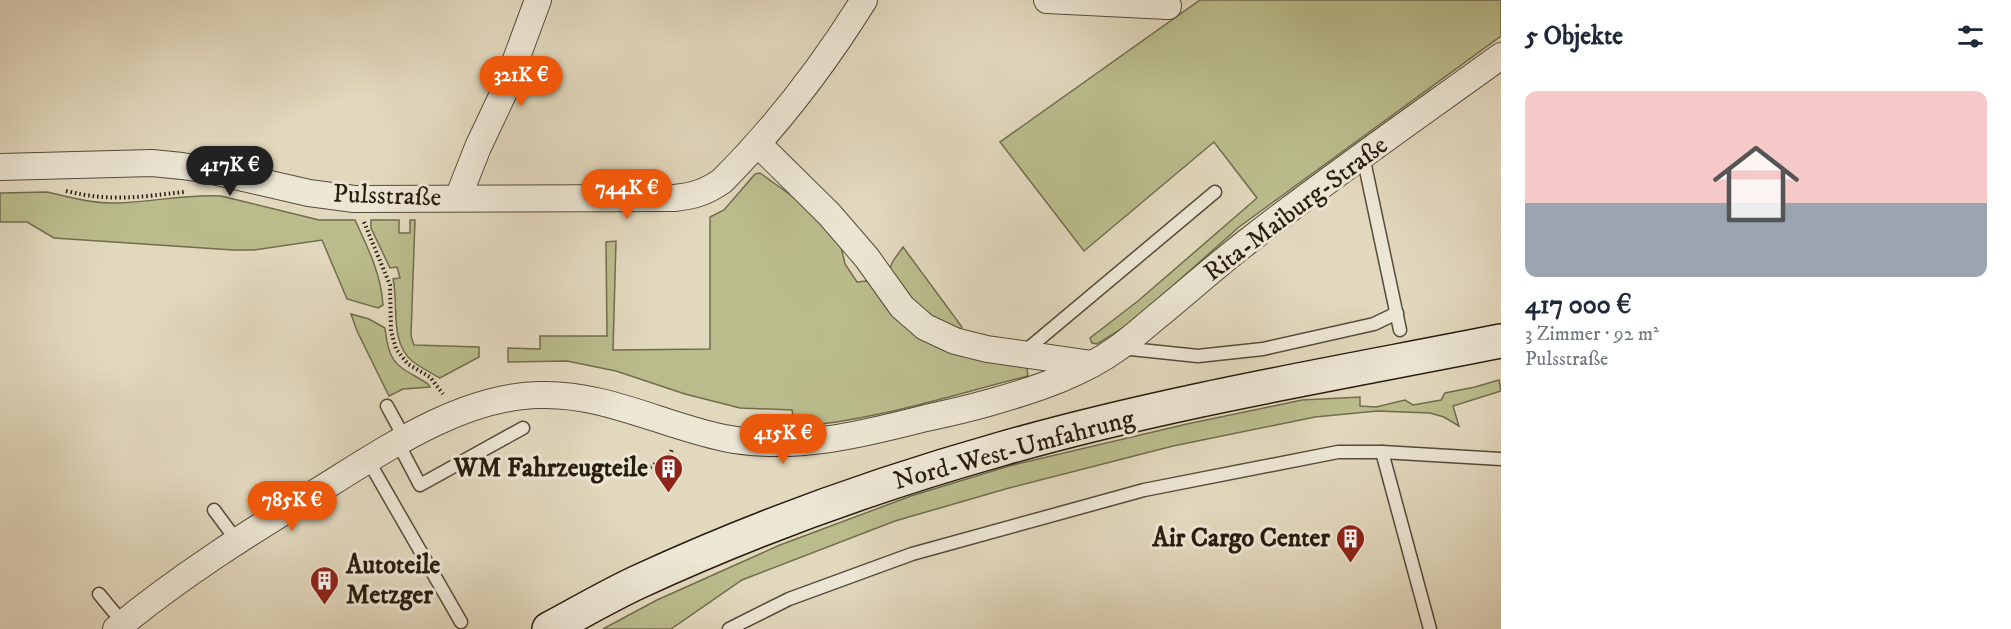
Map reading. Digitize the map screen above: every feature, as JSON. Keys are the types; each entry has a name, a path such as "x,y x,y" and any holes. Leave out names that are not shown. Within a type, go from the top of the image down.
{"main road":[{"name":"Nord-West-Umfahrung","path":"549,629 637,583 703,554 831,503 1002,448 1269,386 1501,341"}],"street":[{"path":"458,198 478,147 504,92 538,0"},
{"name":"Pulsstraße","path":"0,167 152,164 182,166 309,193 354,199 674,198 693,196 708,191 722,181 758,144 823,64 864,0"},
{"path":"1047,0 1168,6"},
{"name":"Rita-Maiburg-Straße","path":"120,626 237,541 368,460 454,414 485,402 511,397 559,395 609,404 736,441 814,442 874,431 994,402 1047,384 1093,364 1120,348 1251,239 1501,56"},
{"path":"758,144 843,230 867,258 902,307 925,327 955,341 987,349 1093,364"}],"lane":[{"path":"1363,156 1400,330"},
{"path":"1023,353 1215,192"},
{"path":"1120,348 1198,356 1263,349 1374,324 1397,313"},
{"path":"387,406 420,485 523,428"},
{"path":"729,629 789,599 912,554 1144,490 1338,452 1382,452 1501,459"},
{"path":"1382,452 1430,629"},
{"path":"368,460 461,622"},
{"path":"214,510 237,541"},
{"path":"99,594 120,626"}],"path":[{"path":"354,199 390,285 391,331 396,349 408,364 430,377 443,393 454,414"},
{"path":"650,467 670,455"}],"green space":[{"path":"1200,0 1501,0 1501,36 1239,227 1131,323 1097,344 1092,343 1090,338 1138,301 1257,198 1214,142 1084,251 1000,142"},
{"path":"760,173 792,196 832,232 840,242 845,264 857,282 866,281 881,292 1026,362 1028,376 883,413 795,427 792,410 740,408 685,394 616,371 567,361 508,362 508,348 540,349 540,336 607,336 606,242 616,241 613,350 710,349 710,217 724,210 755,174"},
{"path":"47,192 108,203 221,196 319,220 355,220 377,272 383,305 378,308 347,299 322,240 254,250 233,250 54,238 27,222 0,222 0,193"},
{"path":"371,220 399,220 399,233 410,233 410,220 415,220 411,336 414,345 479,347 479,357 440,378 412,361 405,353 397,333 393,279 400,278 397,267 390,268 371,228"},
{"path":"903,247 962,327 958,335 927,320 889,270"},
{"path":"351,314 369,319 385,328 392,358 402,368 430,387 403,389 389,396"},
{"path":"1499,380 1501,391 1453,406 1459,426 1444,417 1430,413 1377,411 1315,417 1173,446 1009,488 895,521 742,580 671,629 603,629 657,600 780,545 911,496 1009,466 1187,424 1302,400 1360,397 1360,406 1376,407 1405,400 1413,405 1441,400 1445,393"}],"place":[{"name":"WM Fahrzeugteile","path":"669,494"},
{"name":"Air Cargo Center","path":"1351,564"},
{"name":"Autoteile Metzger","path":"325,606"}]}
